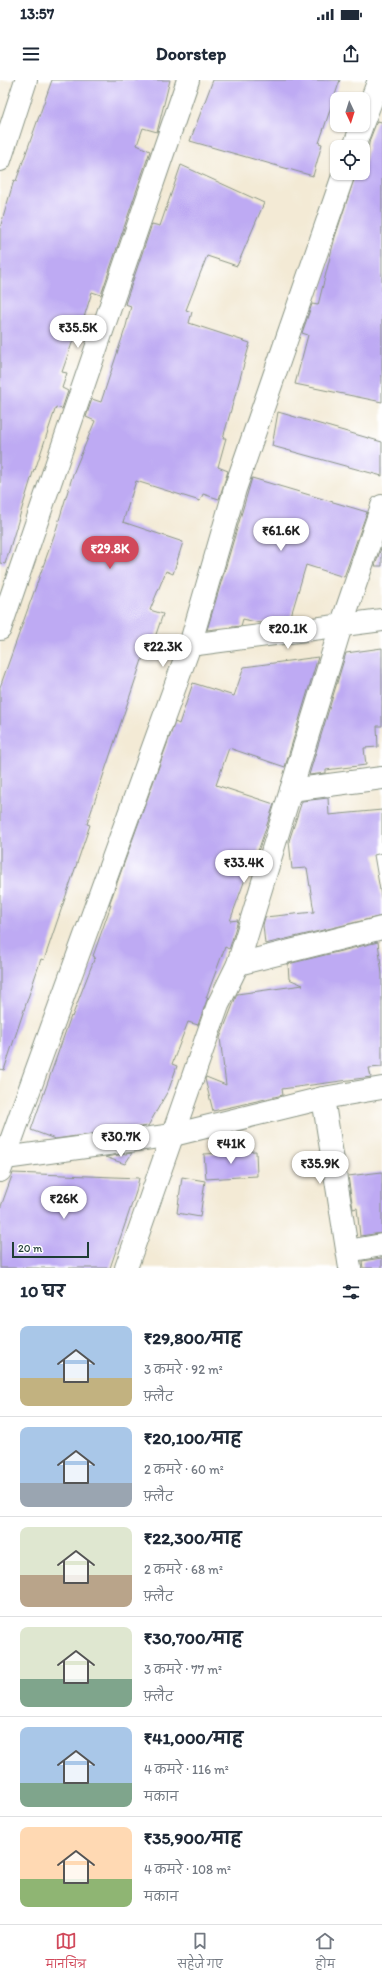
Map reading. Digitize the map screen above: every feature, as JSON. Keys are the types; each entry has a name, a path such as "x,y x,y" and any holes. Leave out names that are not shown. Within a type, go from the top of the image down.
{"street":[{"path":"0,160 26,80"},
{"path":"0,629 188,80"},
{"path":"370,102 378,80"},
{"path":"342,180 236,489 190,645 2,1162 173,1135 323,1098 382,1088"},
{"path":"126,1268 218,1005 238,964 341,626 382,506"},
{"path":"190,645 382,620"},
{"path":"291,790 382,778"},
{"path":"238,964 382,928"},
{"path":"323,1098 349,1259 382,1245"}],"building":[{"path":"52,80 170,80 157,132 143,128 137,145 150,151 101,295 92,292 80,330 77,329 62,372 67,373 62,388 68,391 62,409 56,407 35,470 34,469 5,564 0,563 0,228 14,180 16,181"},
{"path":"213,80 340,80 336,92 330,92 330,110 319,143 322,144 313,176 190,141"},
{"path":"377,121 382,122 382,402 295,384 308,335 302,333 312,304 318,305 335,237 354,180 370,180 370,139"},
{"path":"181,165 264,203 237,266 207,256 186,310 192,312 189,323 250,343 223,438 226,438 218,467 228,471 219,499 203,494 200,501 136,481 123,522 183,542 173,574 166,571 150,610 163,614 153,643 148,642 87,824 90,825 44,960 41,959 4,1070 0,1069 0,687 56,530 73,474 95,421 86,417 92,399 101,402 131,306 125,304 152,224 160,226"},
{"path":"278,412 382,442 382,476 272,446"},
{"path":"252,478 367,512 344,577 306,565 290,619 260,623 243,619 241,626 207,630"},
{"path":"382,545 382,566 375,566"},
{"path":"382,648 382,726 377,726 378,747 364,748 366,765 326,770 326,773 309,775 346,653"},
{"path":"318,657 285,767 229,748 216,785 274,804 251,872 248,871 230,921 238,920 230,947 229,949 225,947 206,998 208,997 198,1025 188,1022 172,1064 177,1066 169,1089 148,1126 55,1139 31,1130 71,1016 72,1017 95,957 93,956 111,905 109,905 175,722 179,724 193,683 234,696 244,667"},
{"path":"328,798 329,815 382,810 382,853 374,855 382,902 382,916 265,944 263,925 265,917 314,912 307,868 292,869 289,841 302,801"},
{"path":"378,942 382,974 382,1067 369,1068 371,1077 282,1089 283,1095 213,1111 205,1079 206,1077 226,1085 220,1038 237,994 303,985 289,979 288,964"},
{"path":"256,1151 257,1176 206,1179 204,1154"},
{"path":"132,1153 125,1164 105,1157"},
{"path":"382,1172 382,1233 360,1236 357,1208 353,1209 348,1176"},
{"path":"13,1173 139,1178 136,1192 110,1268 0,1268 0,1209"},
{"path":"182,1177 205,1181 200,1217 177,1213"},
{"path":"382,1258 382,1268 363,1268 362,1261"}]}
